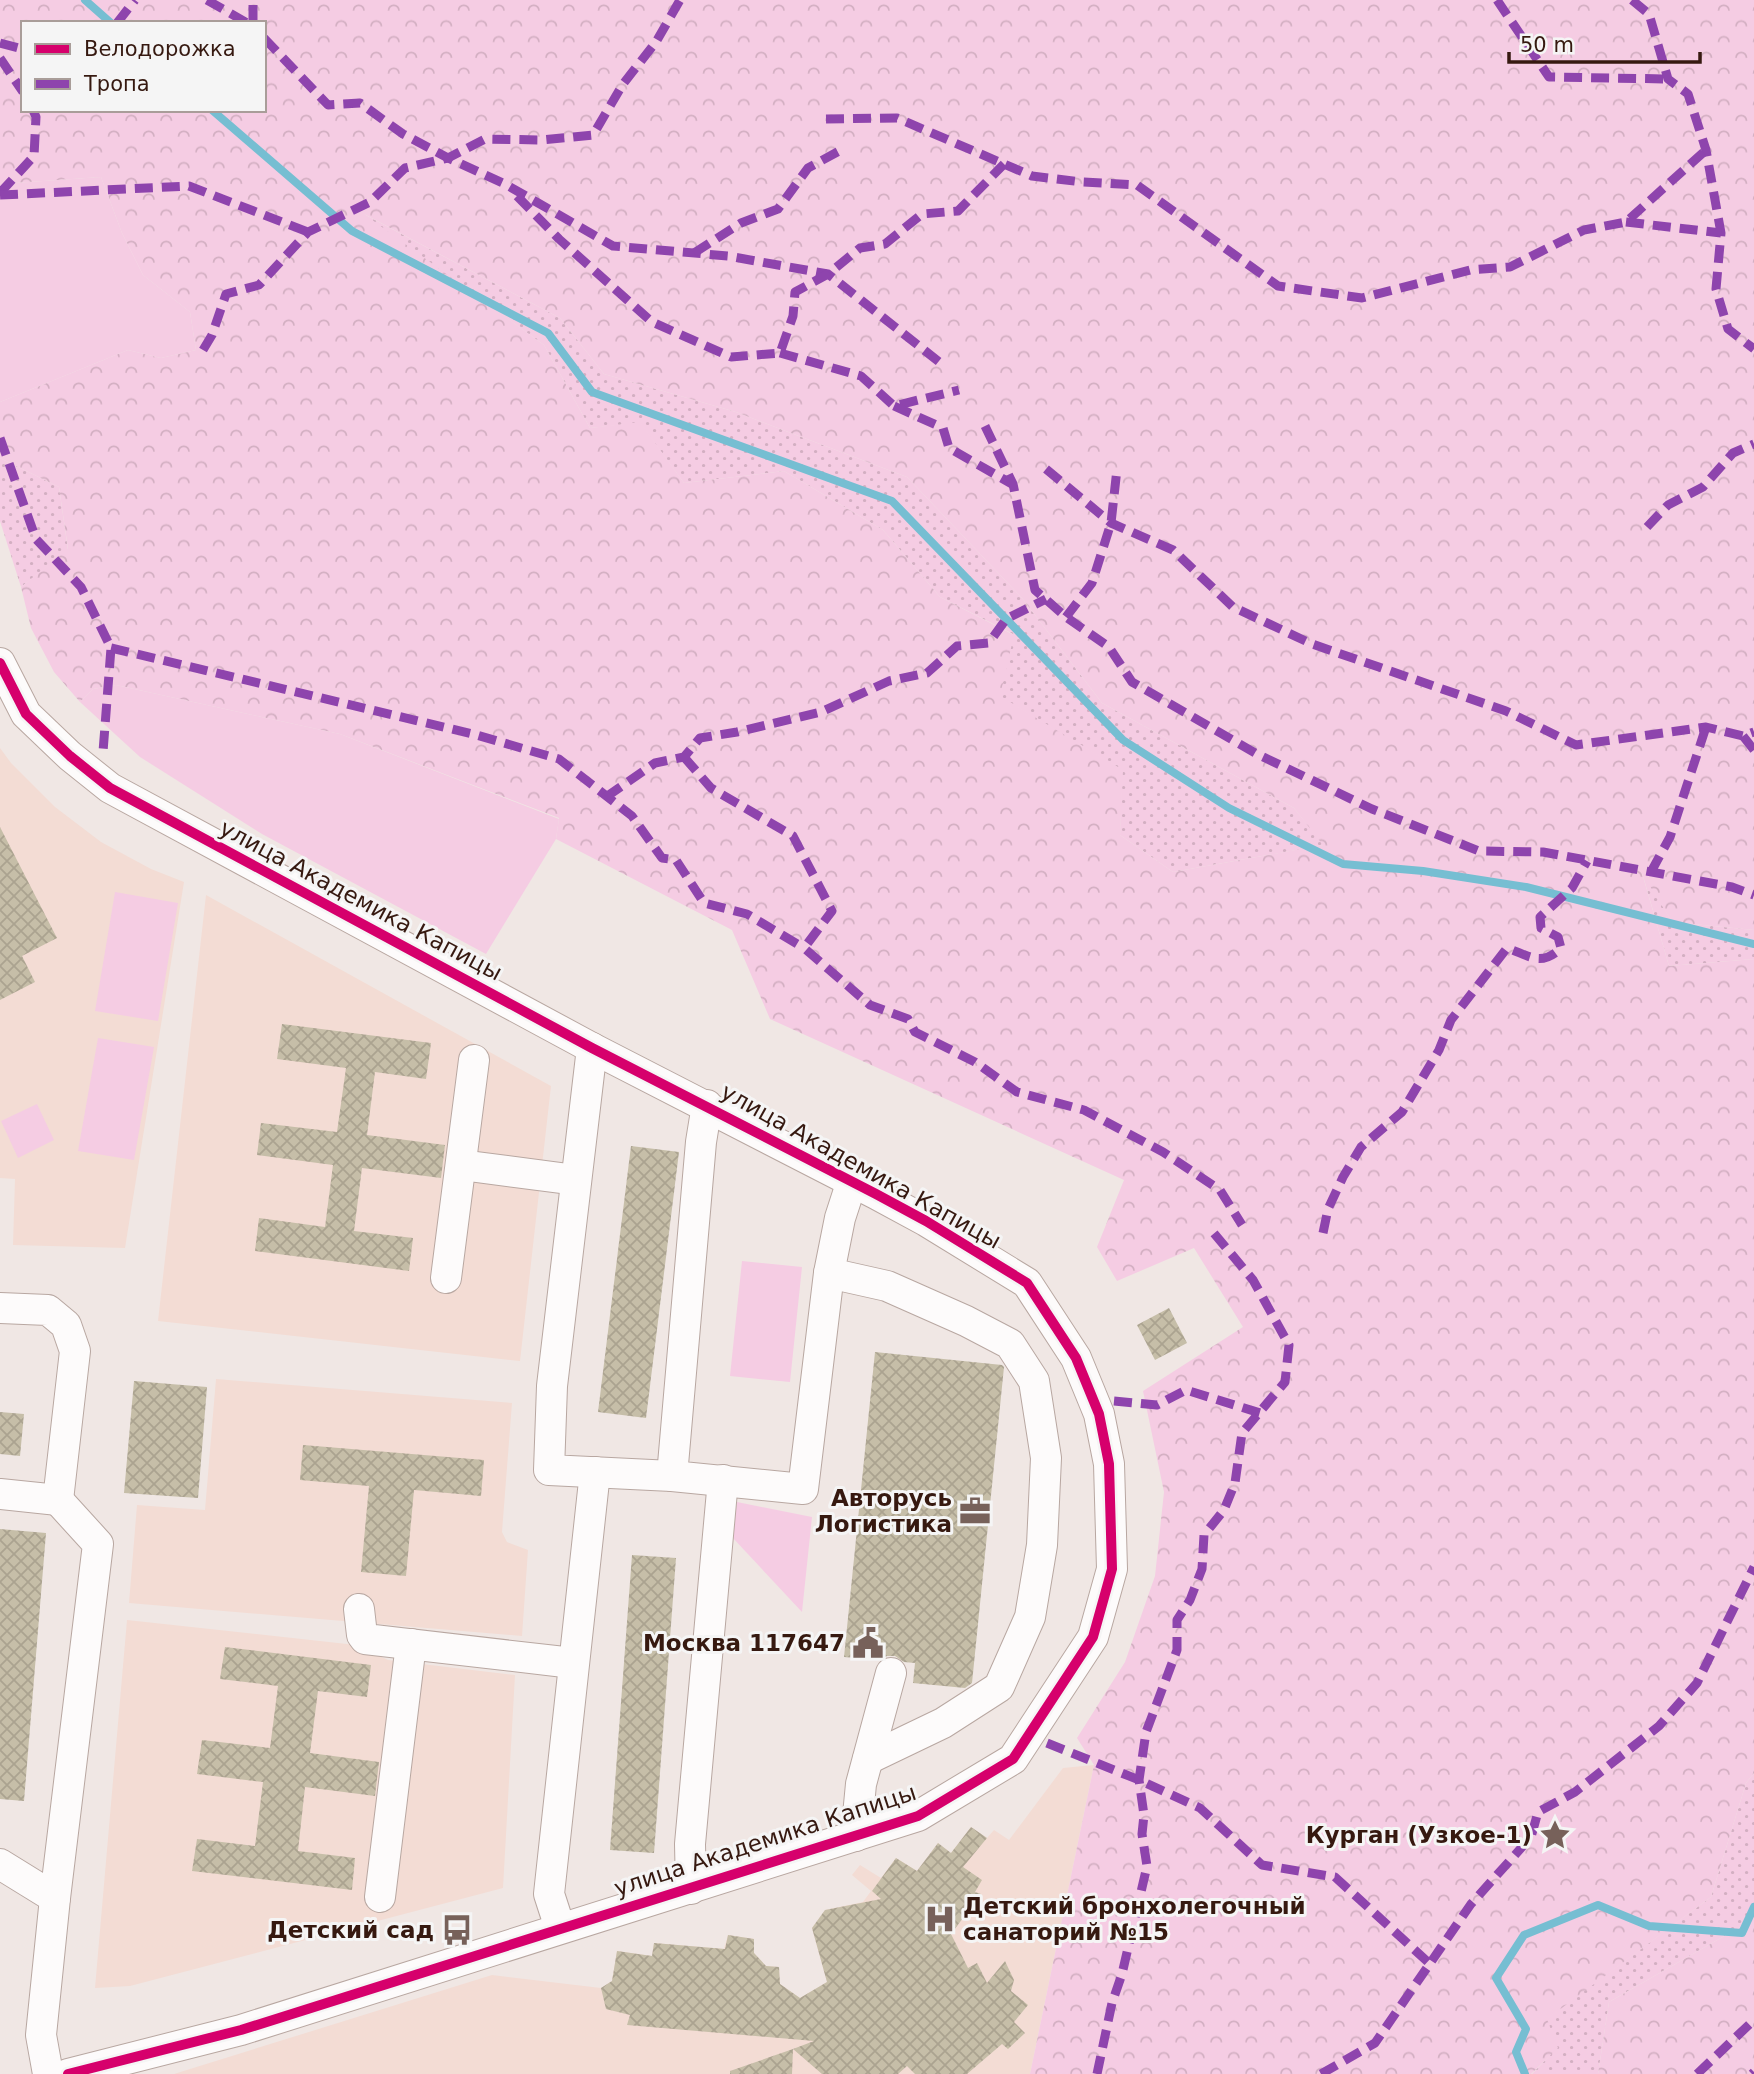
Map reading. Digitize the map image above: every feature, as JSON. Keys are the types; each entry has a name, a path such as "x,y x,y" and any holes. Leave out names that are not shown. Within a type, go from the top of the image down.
{"street":[{"name":"улица Академика Капицы","path":"3,678 26,714 70,756 110,788 592,1048 852,1181 1027,1283 1076,1357 1099,1414 1109,1464 1112,1569 1093,1637 1013,1759 918,1816 242,2030 68,2074"},
{"path":"592,1048 552,1386 549,1469 723,1480 803,1489 829,1273 840,1218 852,1181"},
{"path":"446,1278 474,1060"},
{"path":"672,1476 701,1142 707,1105"},
{"path":"461,1165 576,1180"},
{"path":"829,1273 887,1286 1010,1343 1034,1381 1046,1458 1042,1545 1030,1617 999,1687 943,1723 867,1759"},
{"path":"0,1308 48,1310 66,1325 75,1351 58,1500"},
{"path":"1034,1381 1076,1357"},
{"path":"560,1928 549,1894 595,1472"},
{"path":"691,1889 690,1844 723,1480"},
{"path":"0,1494 58,1500 98,1544 41,2035 48,2074"},
{"path":"359,1609 363,1638 573,1663"},
{"path":"380,1897 411,1644"},
{"path":"856,1836 861,1784 891,1673"},
{"path":"0,1864 55,1898"}],"shaded area":[{"path":"0,748 11,763 55,807 101,842 151,869 184,882 125,1248 13,1245 15,1179 0,1178"},
{"path":"206,895 551,1086 520,1361 158,1321"},
{"path":"216,1379 512,1403 502,1532 507,1542 528,1550 522,1636 129,1603 137,1505 205,1510"},
{"path":"127,1620 356,1645 388,1660 515,1675 503,1888 130,1986 95,1988"},
{"name":"Детский бронхолегочный санаторий №15","path":"1094,1765 1030,2074 174,2074 492,1975 601,1988 612,1981 617,1951 652,1956 654,1943 724,1949 728,1935 754,1939 754,1953 766,1966 779,1967 780,1984 800,1998 827,1982 812,1928 825,1910 863,1902 871,1891 852,1875 860,1865 881,1878 896,1858 917,1871 938,1843 951,1853 971,1827 987,1838 994,1830 1009,1840 1063,1768"}],"green space":[{"path":"0,0 1754,0 1754,930 1672,922 1642,873 1669,966 1754,959 1754,1773 1746,1783 1711,1897 1547,2019 1558,2048 1531,2074 1030,2074 1094,1765 1077,1738 1125,1662 1155,1576 1164,1492 1143,1391 1243,1327 1194,1248 1117,1281 1097,1247 1124,1180 770,1019 732,930 556,839 559,818 340,734 116,685 93,689 80,702 54,672 31,628 21,587 68,549 59,487 0,458 0,402 128,350 161,358 196,350 190,312 143,275 122,233 101,177 0,184","holes":["364,214 560,318 604,374 736,412 907,477 1022,598 1102,703 1294,808 1323,845 1173,872 1120,835 1123,770 1000,696 1014,635 940,597 883,530 784,471 684,483 640,422 590,428 544,345"]},
{"path":"101,177 122,233 143,275 190,312 196,350 161,358 128,350 0,402 0,184"},
{"path":"358,211 560,318 604,374 736,412 907,477 1022,598 1102,703 1294,808 1324,845 1173,872 1120,835 1122,770 999,696 1013,634 940,597 883,530 784,471 684,483 640,423 590,428 544,345"},
{"path":"0,458 59,487 68,550 21,587 0,521"},
{"path":"116,685 340,734 559,819 556,839 486,954 262,834 140,757 80,702 93,689"},
{"path":"1641,869 1672,922 1754,930 1754,959 1669,966"},
{"path":"115,892 178,903 158,1021 95,1011"},
{"path":"98,1038 154,1047 134,1160 78,1151"},
{"path":"37,1104 54,1140 18,1158 1,1121"},
{"path":"742,1261 802,1267 790,1382 730,1376"},
{"path":"737,1502 812,1517 802,1612 732,1537"},
{"path":"1754,1773 1754,1909 1740,1927 1609,2002 1598,2074 1532,2074 1557,2048 1546,2019 1711,1897 1746,1783"},
{"path":"1754,1909 1754,2074 1598,2074 1609,2002 1740,1927"}],"building":[{"path":"0,827 57,938 22,956 35,982 0,1000"},
{"path":"282,1024 431,1043 426,1079 375,1072 367,1135 445,1145 441,1178 362,1168 354,1231 413,1238 409,1271 255,1251 259,1218 325,1227 333,1165 257,1155 261,1123 337,1132 346,1068 277,1059"},
{"path":"631,1146 679,1152 646,1418 598,1412"},
{"path":"1169,1308 1187,1343 1155,1360 1137,1325"},
{"path":"875,1352 1004,1367 972,1683 965,1688 913,1683 915,1663 904,1662 895,1656 880,1660 844,1657"},
{"path":"134,1381 207,1387 198,1498 124,1493"},
{"path":"0,1412 24,1414 20,1456 0,1454"},
{"path":"303,1445 484,1460 481,1496 414,1490 406,1576 361,1572 369,1486 300,1480"},
{"path":"0,1529 46,1533 24,1801 0,1799"},
{"path":"632,1555 676,1558 654,1853 610,1850"},
{"path":"225,1647 371,1665 367,1697 318,1691 310,1753 379,1762 375,1796 305,1787 298,1851 355,1858 352,1890 192,1871 197,1839 255,1846 263,1782 197,1774 202,1740 270,1748 278,1686 220,1679"},
{"path":"971,1827 987,1838 963,1867 982,1880 975,1892 981,1894 951,1934 968,1968 977,1963 987,1983 1005,1961 1014,1980 1011,1991 1028,2005 1014,2022 1025,2033 1008,2049 1002,2044 967,2074 915,2074 907,2066 898,2074 822,2074 793,2049 814,2041 627,2025 630,2015 606,2009 601,1988 612,1981 617,1951 652,1956 654,1943 725,1949 728,1935 754,1939 754,1953 766,1966 779,1967 780,1984 800,1998 827,1982 812,1928 825,1910 881,1899 872,1891 896,1858 917,1871 938,1843 951,1853"},
{"path":"793,2049 792,2074 730,2074 730,2071"}],"waterway":[{"path":"85,0 109,21"},
{"path":"214,112 352,231 548,333 592,392 892,501 1123,740 1229,808 1343,864 1423,871 1526,887 1754,944"},
{"path":"1525,2074 1516,2052 1526,2029 1496,1978 1524,1935 1598,1905 1649,1926 1742,1933 1754,1907"}],"marked path":[{"path":"119,21 135,0"},
{"path":"207,0 244,21"},
{"path":"253,0 253,21"},
{"path":"203,350 212,335 226,294 259,285 308,232 370,202 405,168 448,158 485,139 542,140 593,135 623,84 656,42 680,0"},
{"path":"1497,0 1549,77 1668,79"},
{"path":"1632,0 1649,14 1668,79 1688,94 1706,150 1721,233 1716,289 1728,329 1754,349"},
{"path":"266,40 328,105 360,103 403,134 505,184 613,246 728,256 828,274 943,365"},
{"path":"0,43 21,48"},
{"path":"0,58 21,89"},
{"path":"0,193 34,156 36,117 34,112"},
{"path":"826,119 897,118 1032,176 1137,185 1278,286 1362,298 1470,270 1510,267 1584,230 1626,222 1706,150"},
{"path":"694,253 741,223 778,209 808,168 841,150"},
{"path":"517,196 559,239 652,322 731,357 780,353 793,316 795,292 828,274 860,248 885,244 922,214 958,211 1004,164"},
{"path":"0,195 189,186 308,232"},
{"path":"1626,222 1721,233"},
{"path":"780,353 861,376 894,406 959,390"},
{"path":"894,406 943,428 949,448 1012,484"},
{"path":"985,426 1013,484 1035,590 1066,617 1109,647 1132,682 1255,753 1372,809 1479,851 1543,852 1732,887 1754,895"},
{"path":"0,438 36,539 81,587 111,648 103,752"},
{"path":"1647,527 1668,505 1703,487 1733,453 1754,444"},
{"path":"1046,469 1111,523 1173,550 1233,607 1312,644 1506,711 1576,745 1706,727 1743,736 1754,732"},
{"path":"1066,617 1092,583 1111,523 1117,469"},
{"path":"606,797 655,763 684,757 700,738 821,712 889,681 927,673 957,646 989,643 1006,619 1046,599"},
{"path":"111,648 473,734 559,759 632,816 662,858 676,860 704,903 747,914 804,948"},
{"path":"1651,872 1670,837 1706,727"},
{"path":"1743,736 1754,750"},
{"path":"684,757 711,788 793,836 832,911 804,948 870,1005 908,1019 915,1032 975,1062 1017,1092 1084,1110 1163,1152 1220,1190 1242,1225"},
{"path":"1323,1233 1328,1209 1361,1147 1402,1112 1439,1050 1451,1020 1507,948 1535,958 1547,957 1561,948 1558,937 1541,928 1540,917 1572,888 1587,861"},
{"path":"1097,2074 1147,1866 1139,1780 1146,1732 1177,1650 1177,1620 1190,1600 1202,1569 1204,1535 1224,1510 1235,1483 1242,1433 1285,1382 1289,1345 1253,1280 1213,1232"},
{"path":"1114,1401 1157,1405 1186,1390 1260,1413"},
{"path":"1321,2074 1375,2043 1471,1904 1531,1837 1538,1812 1575,1792 1659,1726 1697,1683 1754,1567"},
{"path":"1047,1743 1200,1808 1262,1865 1335,1877 1429,1963"},
{"path":"1697,2074 1754,2020"}],"cycle path":[{"path":"0,663 26,714 70,756 110,788 592,1048 876,1194 926,1221 1027,1283 1076,1358 1099,1414 1109,1464 1112,1569 1093,1637 1013,1759 918,1816 241,2030 68,2074"}],"place":[{"name":"Авторусь Логистика","path":"975,1511"},
{"name":"Москва 117647","path":"868,1643"},
{"name":"Курган (Узкое-1)","path":"1555,1835"},
{"name":"Детский бронхолегочный санаторий №15","path":"940,1919"},
{"name":"Детский сад","path":"457,1930"}]}
